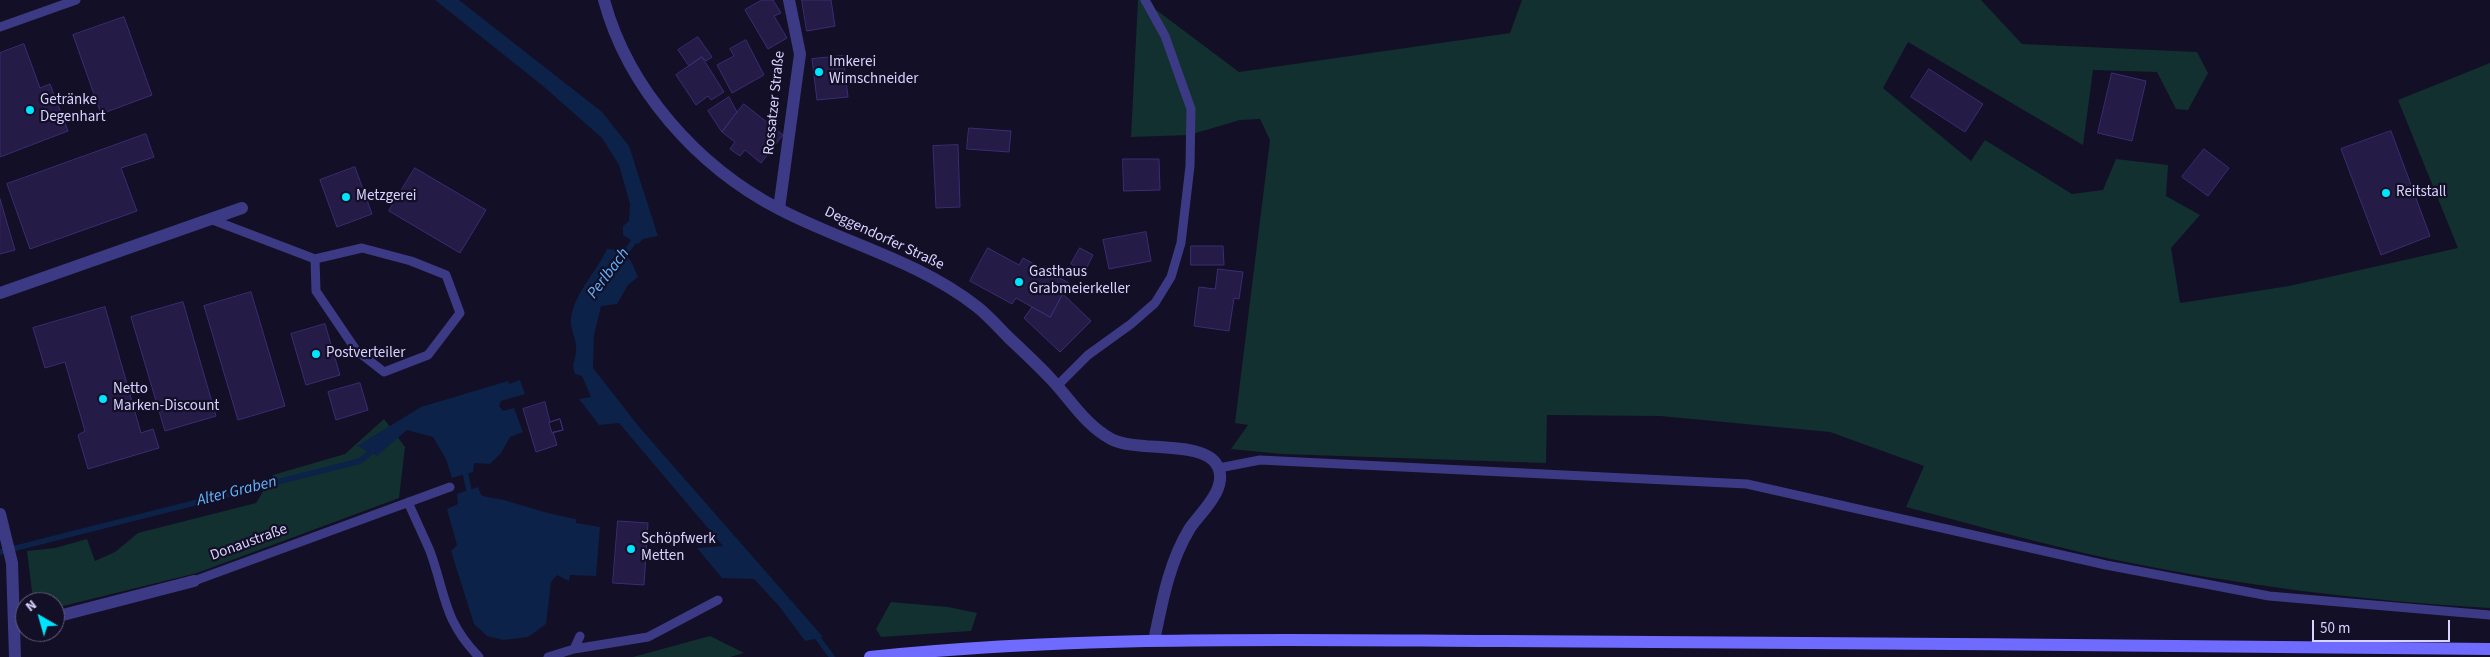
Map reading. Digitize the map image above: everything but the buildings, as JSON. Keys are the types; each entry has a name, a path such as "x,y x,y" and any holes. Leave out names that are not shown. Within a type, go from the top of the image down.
{"main road":[{"path":"870,657 1054,643 1154,641 1628,641 2490,649"}],"street":[{"name":"Deggendorfer Straße","path":"604,0 612,28 629,64 659,107 695,149 743,187 779,209 920,270 970,302 1057,386 1087,422 1114,441 1136,446 1197,451 1208,454 1219,468"},
{"name":"Rossatzer Straße","path":"779,209 800,54 789,0"},
{"path":"0,293 242,208"},
{"path":"1154,641 1174,559 1183,540 1217,491 1220,480 1219,468"},
{"path":"0,514 12,563 16,592"},
{"name":"Donaustraße","path":"65,613 194,581"},
{"path":"15,657 17,642"}],"lane":[{"path":"0,27 76,0"},
{"path":"1057,386 1088,355 1131,324 1155,303 1171,277 1181,244 1190,166 1191,109 1166,36 1145,0"},
{"path":"210,219 315,259 362,248 411,261 446,275 460,313 428,355 384,372 356,350 316,291 315,259"},
{"path":"1219,468 1260,460 1747,484 2106,565 2269,596 2490,615"},
{"name":"Donaustraße","path":"194,581 450,487"},
{"path":"408,502 430,552 443,602 462,639 479,657"},
{"path":"548,657 574,649 648,637 718,600"},
{"path":"574,649 580,636"}],"green space":[{"path":"1138,0 1143,0 1239,72 1510,33 1522,0 1981,0 2022,44 2197,52 2208,73 2188,110 2176,109 2157,72 2093,70 2083,145 1908,42 1883,88 1971,161 1985,140 2072,194 2103,190 2116,159 2168,165 2166,196 2200,215 2171,248 2180,303 2289,286 2458,248 2398,100 2490,63 2490,608 2300,591 2205,577 2111,559 1957,521 1906,507 1924,466 1830,432 1660,416 1547,415 1546,463 1282,454 1231,449 1248,425 1235,423 1270,140 1260,119 1240,120 1189,135 1131,137"},
{"path":"384,419 405,447 399,498 197,573 65,606 65,592 32,592 27,551 55,548 87,539 95,561 115,552 138,533 256,503 273,475 345,454"},
{"path":"891,602 948,607 977,613 971,631 881,637 876,629"},
{"path":"710,636 744,653 730,657 633,657"}],"water":[{"path":"435,0 459,0 602,112 629,146 658,236 643,239 638,244 623,235 623,226 629,221 630,204 619,165 602,138 543,86"},
{"path":"607,249 620,251 628,257 638,277 628,285 617,304 601,306 594,335 593,368 640,428 823,637 805,641 779,606 754,579 722,578 697,548 723,546 619,423 599,425 579,399 591,397 582,376 575,374 573,364 576,348 571,318 581,291"},
{"path":"520,380 525,394 501,401 499,406 503,411 514,408 523,432 510,437 501,453 490,464 474,463 473,472 452,478 446,459 433,437 407,430 377,456 357,446 421,407 508,381 509,384"},
{"path":"478,487 481,495 484,496 576,519 576,523 600,527 596,576 570,575 569,581 557,575 551,582 546,624 528,637 503,640 487,636 474,624 451,551 457,545 447,509 458,504 457,494"}],"waterway":[{"name":"Perlbach","path":"620,260 634,241 636,233"},
{"name":"Alter Graben","path":"0,552 360,461 376,448"},
{"path":"464,466 470,496"},
{"name":"Perlbach","path":"814,633 832,657"}],"place":[{"name":"Imkerei Wimschneider","path":"819,72"},
{"name":"Getränke Degenhart","path":"30,110"},
{"name":"Reitstall","path":"2386,193"},
{"name":"Metzgerei","path":"346,197"},
{"name":"Gasthaus Grabmeierkeller","path":"1019,282"},
{"name":"Postverteiler","path":"316,354"},
{"name":"Netto Marken-Discount","path":"103,399"},
{"name":"Schöpfwerk Metten","path":"631,549"}]}
